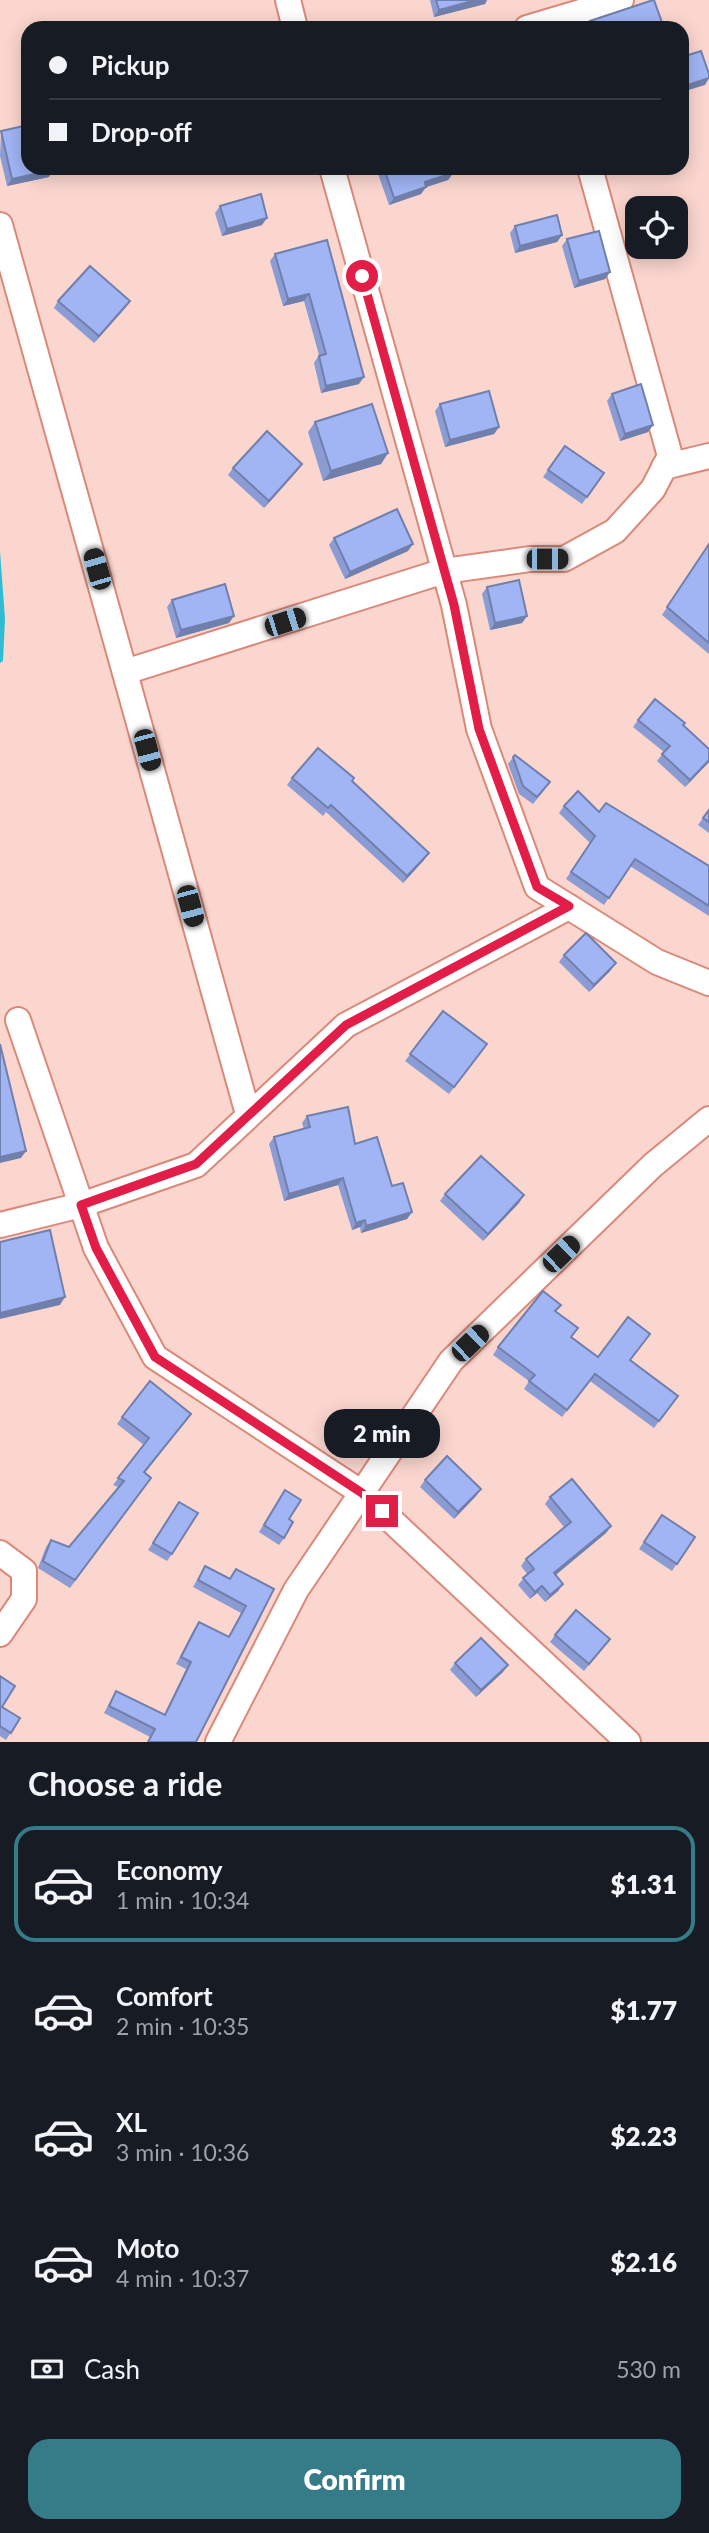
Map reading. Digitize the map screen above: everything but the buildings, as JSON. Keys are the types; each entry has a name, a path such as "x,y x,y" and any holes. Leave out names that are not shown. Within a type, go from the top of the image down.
{"street":[{"path":"288,0 293,21"},
{"path":"558,21 621,0"},
{"path":"334,175 444,572 479,729 537,887 657,961 709,983"},
{"path":"125,672 444,572 530,559 564,559 615,531 653,489 670,456 592,175"},
{"path":"0,225 248,1114"},
{"path":"664,467 709,456"},
{"path":"0,1225 81,1205 196,1164 346,1025 569,906"},
{"path":"18,1020 96,1248 155,1357 362,1493 628,1742"},
{"path":"218,1742 296,1590 451,1361 653,1165 709,1119"},
{"path":"0,1553 24,1571 24,1599 0,1634"}],"water":[{"path":"0,551 5,619 3,661 0,663"}],"route":[{"path":"362,276 454,605 479,729 537,887 569,906 346,1025 196,1164 81,1205 96,1248 155,1357 362,1493 382,1511"}]}
